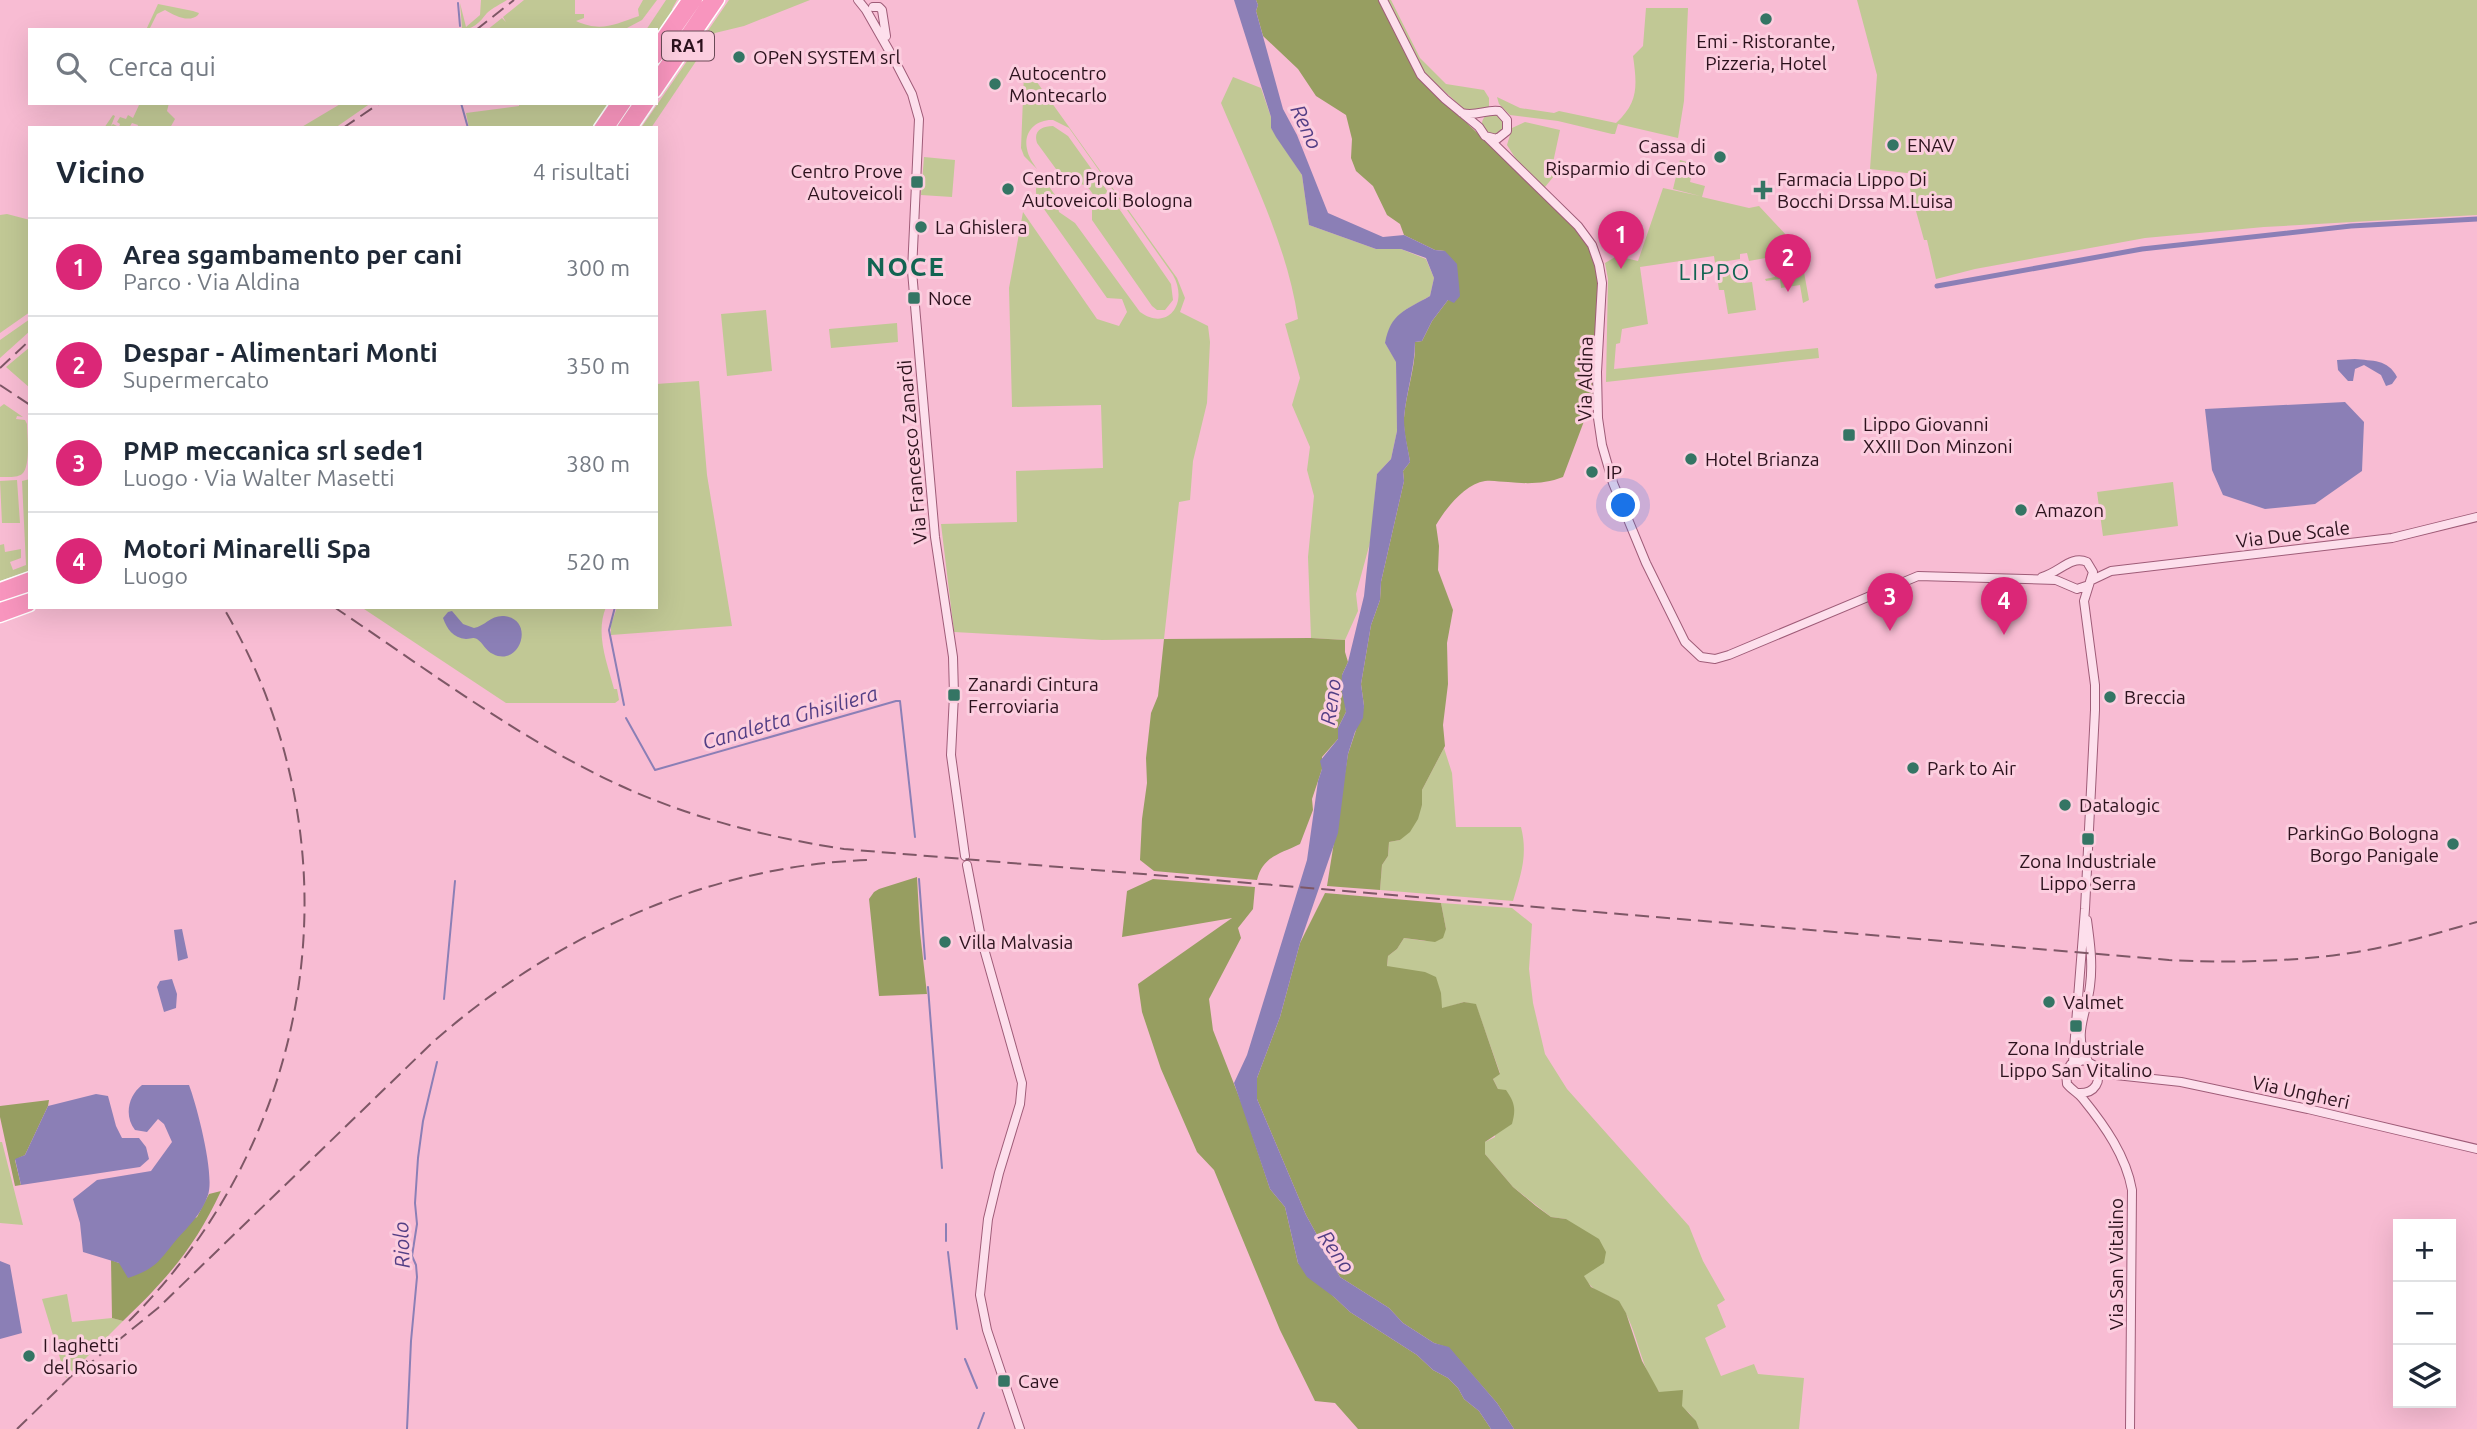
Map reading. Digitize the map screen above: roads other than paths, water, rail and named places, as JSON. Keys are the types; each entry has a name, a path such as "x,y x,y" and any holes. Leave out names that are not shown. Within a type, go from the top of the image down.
{"highway":[{"name":"RA1","path":"658,42 687,0"},
{"path":"658,56 697,0"},
{"path":"658,75 709,0"},
{"name":"RA1","path":"658,89 719,0"},
{"path":"600,126 615,105"},
{"path":"610,126 625,105"},
{"path":"623,126 638,105"},
{"path":"633,126 648,105"},
{"path":"0,587 28,578"},
{"path":"0,596 28,587"},
{"path":"0,608 28,599"},
{"path":"0,617 28,607"}],"street":[{"name":"Via Francesco Zanardi","path":"859,0 873,7"},
{"name":"Via Francesco Zanardi","path":"859,0 912,94 919,119 912,261 935,537 953,657 952,766 981,938 1022,1083 1020,1104 988,1219 981,1308 1020,1429"},
{"path":"1383,0 1421,75 1462,113 1479,127 1482,134 1497,139 1504,135 1508,124 1503,114 1495,110 1474,115 1462,113"},
{"path":"873,7 881,8 883,16 877,20 870,17 869,11 873,7"},
{"name":"Via Francesco Zanardi","path":"883,16 889,50"},
{"path":"1479,127 1484,114"},
{"name":"Via Aldina","path":"1504,135 1504,147 1520,171"},
{"name":"Via Aldina","path":"1488,138 1578,226 1597,257 1602,283 1597,396 1602,445 1621,507 1685,642 1702,657 1722,657 1918,576 2032,579"},
{"name":"Via Due Scale","path":"2090,565 2110,571 2392,538 2477,517"},
{"path":"2032,579 2055,573 2078,559 2090,565 2093,572 2084,596 2095,697 2085,909 2073,1062 2067,1069 2065,1078 2071,1089 2078,1093 2094,1088 2116,1075"},
{"path":"2065,567 2063,576 2084,605"},
{"name":"Via Due Scale","path":"2090,583 2110,571"},
{"path":"2032,579 2056,580 2081,589 2090,583"},
{"path":"2085,909 2092,968 2080,1041 2081,1051 2098,1073 2091,1109"},
{"path":"2073,1062 2091,1063"},
{"name":"Via Ungheri","path":"2091,1063 2116,1075 2180,1082 2368,1122 2477,1149"},
{"name":"Via San Vitalino","path":"2078,1093 2120,1152 2127,1167 2132,1190 2130,1429"}],"waterway":[{"name":"Canaletta Ghisiliera","path":"458,3 460,26"},
{"name":"Canaletta Ghisiliera","path":"462,105 467,126"},
{"path":"1937,286 2142,249 2351,226 2477,219"},
{"name":"Canaletta Ghisiliera","path":"614,609 609,630 624,705"},
{"name":"Canaletta Ghisiliera","path":"626,718 655,770 900,701 915,837"},
{"name":"Canaletta Ghisiliera","path":"919,879 925,959"},
{"name":"Riolo","path":"444,999 455,881"},
{"name":"Canaletta Ghisiliera","path":"928,987 942,1168"},
{"name":"Riolo","path":"407,1429 417,1277 412,1256 417,1224 415,1203 418,1158 423,1121 437,1062"},
{"name":"Canaletta Ghisiliera","path":"946,1224 946,1241"},
{"name":"Canaletta Ghisiliera","path":"948,1252 957,1329"},
{"name":"Canaletta Ghisiliera","path":"965,1359 977,1388"},
{"name":"Canaletta Ghisiliera","path":"978,1429 984,1413"}],"railway":[{"path":"479,28 514,0"},
{"path":"346,126 377,105"},
{"path":"0,368 28,342"},
{"path":"0,385 28,404"},
{"path":"129,1321 194,1246 244,1162 279,1073 299,981 304,885 293,790 266,697 224,609"},
{"path":"337,609 509,725 619,785 729,825 844,849 2169,960 2263,961 2310,958 2387,946 2477,922"},
{"path":"83,1369 158,1308 433,1042 479,1004 528,970 580,940 634,914 690,893 748,876 807,865 867,860"},
{"path":"17,1429 88,1360"}],"place":[{"name":"Emi - Ristorante, Pizzeria, Hotel","path":"1766,19"},
{"name":"OPeN SYSTEM srl","path":"739,57"},
{"name":"Autocentro Montecarlo","path":"995,84"},
{"name":"ENAV","path":"1893,145"},
{"name":"Cassa di Risparmio di Cento","path":"1720,157"},
{"name":"Centro Prove Autoveicoli","path":"917,182"},
{"name":"Centro Prova Autoveicoli Bologna","path":"1008,189"},
{"name":"Farmacia Lippo Di Bocchi Drssa M.Luisa","path":"1763,190"},
{"name":"La Ghislera","path":"921,227"},
{"name":"Area sgambamento per cani","path":"1621,269"},
{"name":"Despar - Alimentari Monti","path":"1788,292"},
{"name":"Noce","path":"914,298"},
{"name":"Lippo Giovanni XXIII Don Minzoni","path":"1849,435"},
{"name":"Hotel Brianza","path":"1691,459"},
{"name":"IP","path":"1592,472"},
{"name":"Amazon","path":"2021,510"},
{"name":"PMP meccanica srl sede1","path":"1890,631"},
{"name":"Motori Minarelli Spa","path":"2004,635"},
{"name":"Zanardi Cintura Ferroviaria","path":"954,695"},
{"name":"Breccia","path":"2110,697"},
{"name":"Park to Air","path":"1913,768"},
{"name":"Datalogic","path":"2065,805"},
{"name":"Zona Industriale Lippo Serra","path":"2088,839"},
{"name":"ParkinGo Bologna Borgo Panigale","path":"2453,844"},
{"name":"Villa Malvasia","path":"945,942"},
{"name":"Valmet","path":"2049,1002"},
{"name":"Zona Industriale Lippo San Vitalino","path":"2076,1026"},
{"name":"I laghetti del Rosario","path":"29,1356"},
{"name":"Cave","path":"1004,1381"}],"district":[{"name":"NOCE","path":"906,267"},
{"name":"LIPPO","path":"1715,272"}],"water label":[{"name":"Reno","path":"1306,127"},
{"name":"Reno","path":"1331,702"},
{"name":"Reno","path":"1336,1252"}]}
